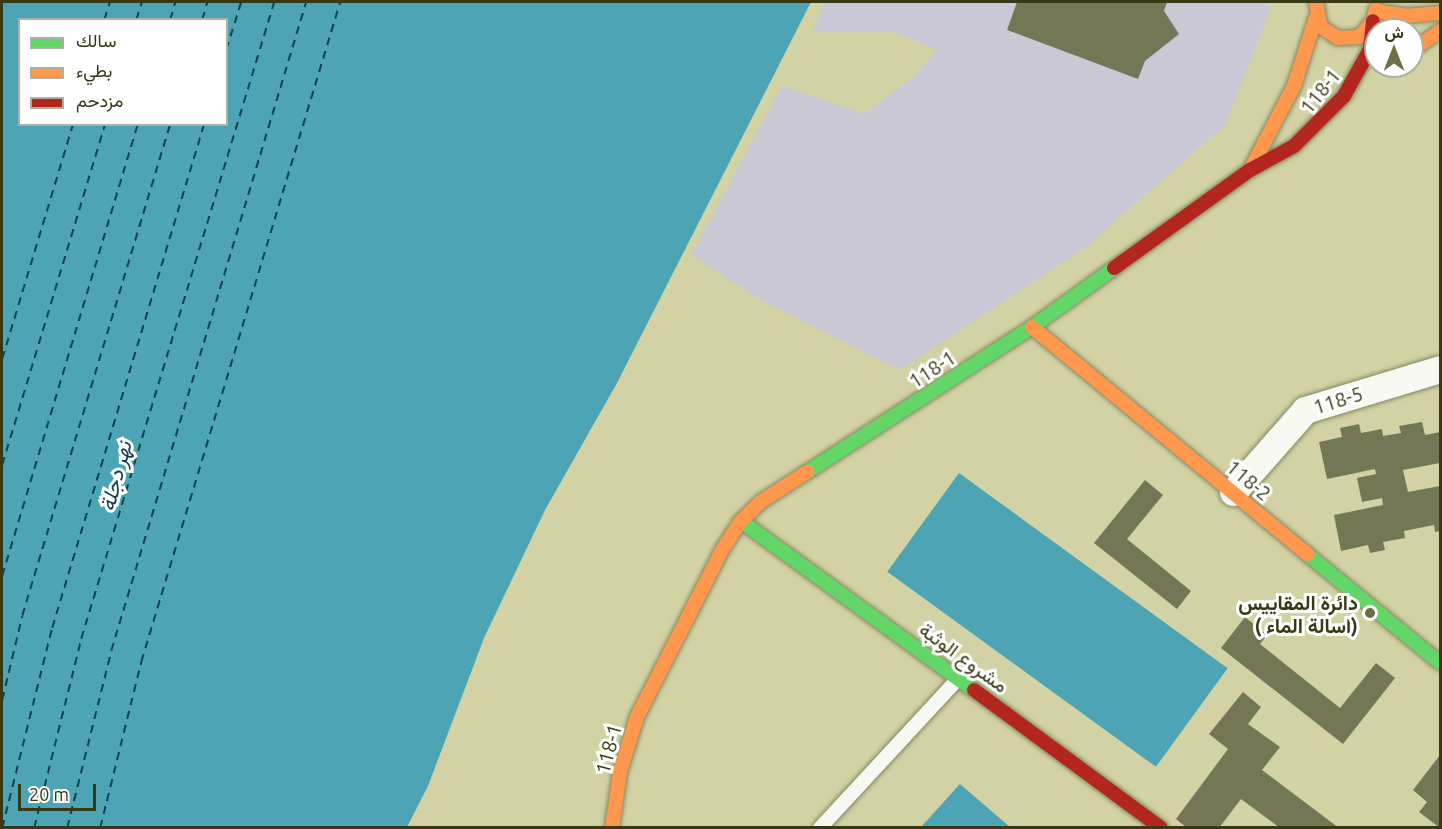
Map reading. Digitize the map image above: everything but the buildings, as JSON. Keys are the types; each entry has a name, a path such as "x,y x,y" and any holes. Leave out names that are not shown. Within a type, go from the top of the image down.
{"street":[{"path":"1250,170 1294,86 1316,17 1316,2"},
{"path":"1316,17 1328,34 1348,39 1359,37 1375,11 1406,16 1440,13"},
{"name":"118-1","path":"612,828 620,772 637,717 722,550 741,521 762,501 1032,327 1250,170 1294,146 1344,96 1366,57 1375,11"},
{"path":"1424,42 1440,31"},
{"path":"1344,96 1371,78"},
{"name":"118-2","path":"1032,327 1437,656"},
{"name":"118-5","path":"1233,492 1305,410 1440,369"},
{"name":"مشروع الوثبة","path":"741,521 959,678 1161,828"}],"lane":[{"path":"820,828 959,678"}],"shaded area":[{"path":"825,2 1268,2 1270,11 1225,125 1086,247 900,370 759,299 691,255 782,86 864,114 913,77 937,50 894,32 813,32"}],"water":[{"name":"نهر دجلة","path":"2,2 811,2 617,383 545,510 484,638 428,786 407,827 2,827"},
{"path":"959,473 1228,668 1156,767 887,572"},
{"path":"960,784 1010,827 921,827"}],"ferry route":[{"path":"105,18 110,2"},
{"path":"137,18 142,2"},
{"path":"171,18 175,2"},
{"path":"203,18 207,2"},
{"path":"228,44 241,2"},
{"path":"34,828 81,639 274,2"},
{"path":"67,828 111,651 306,2"},
{"path":"100,828 141,662 340,2"},
{"path":"2,359 72,126"},
{"path":"2,465 104,126"},
{"path":"2,576 137,126"},
{"path":"2,700 22,616 169,126"},
{"path":"2,828 52,628 203,126"}],"traffic: fast":[{"path":"807,472 1032,327 1114,268"},
{"path":"741,521 974,690"},
{"path":"1307,554 1440,663"}],"traffic: slow":[{"path":"1316,2 1321,27 1338,38 1359,37 1373,21 1376,9"},
{"path":"1376,11 1406,16 1440,13"},
{"path":"1250,170 1294,86 1316,17"},
{"path":"1424,42 1440,31"},
{"path":"1032,327 1307,554"},
{"path":"612,828 620,772 637,717 722,550 741,521 762,501 807,472"}],"traffic: jam":[{"path":"1114,268 1250,170 1294,146 1344,96 1364,60"},
{"path":"974,690 1161,828"}],"place":[{"name":"دائرة المقاييس ( اسالة الماء)","path":"1370,613"}]}
